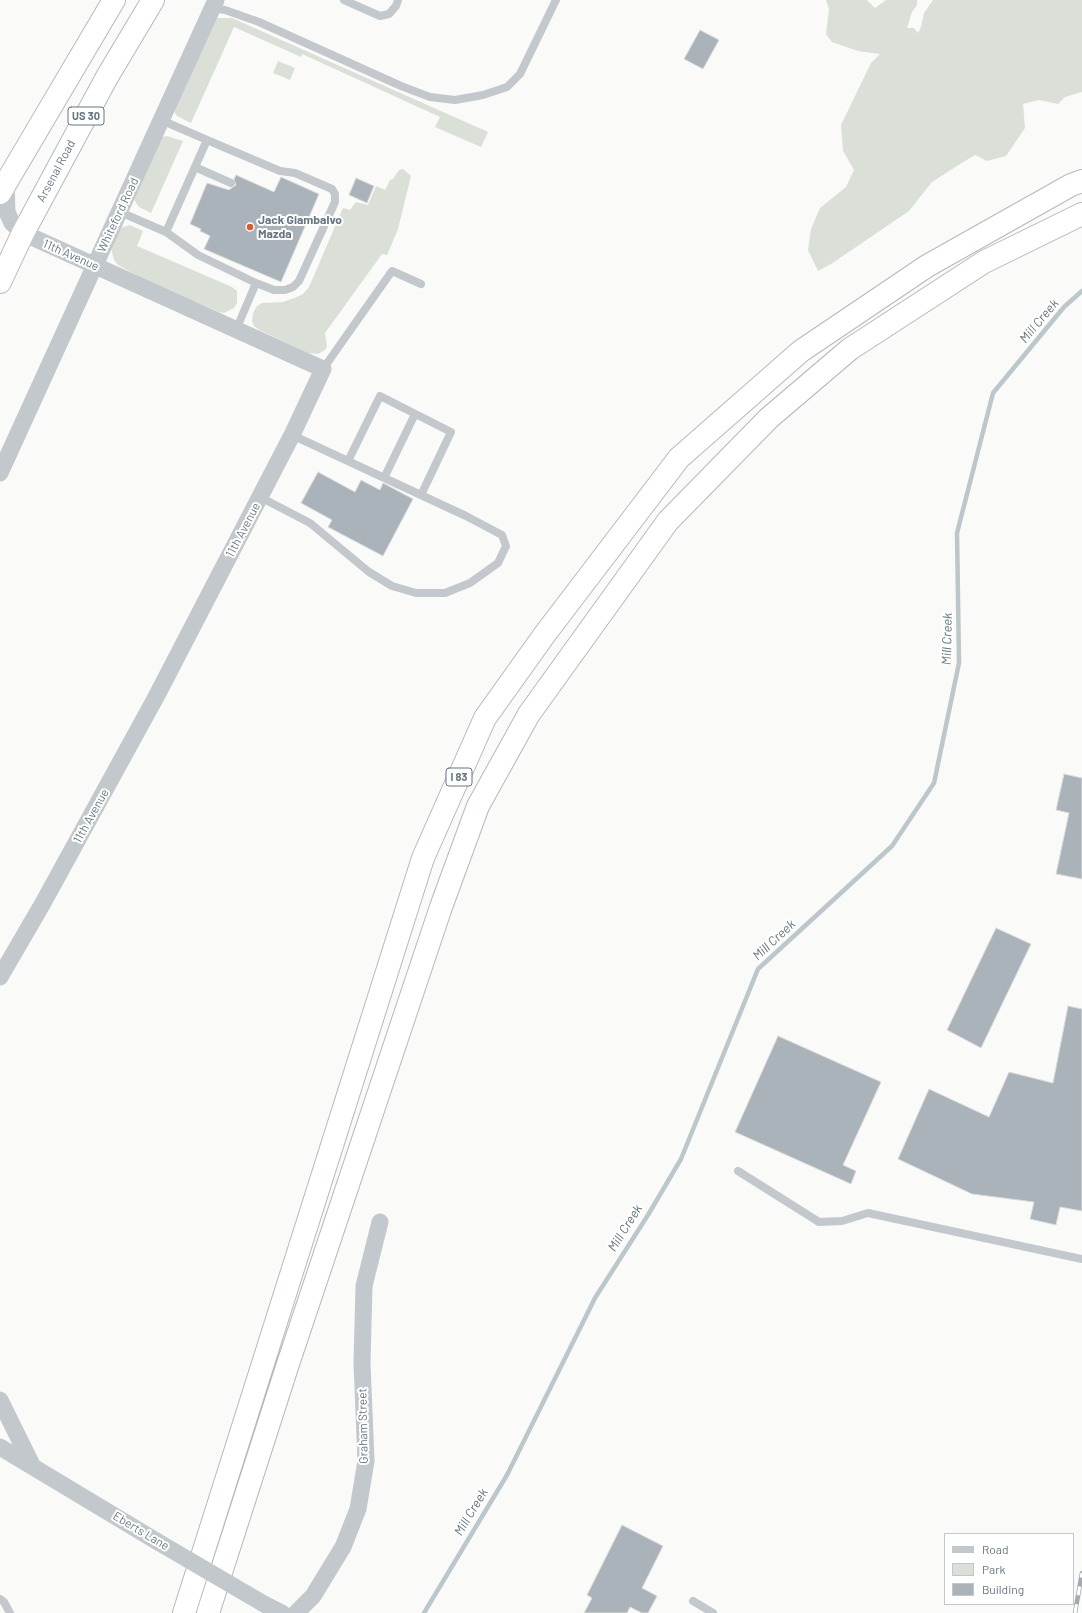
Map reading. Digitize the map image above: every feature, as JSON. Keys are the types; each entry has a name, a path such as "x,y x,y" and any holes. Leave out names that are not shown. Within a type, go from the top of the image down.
{"highway":[{"name":"US 30","path":"3,188 114,0"},
{"name":"Arsenal Road","path":"0,282 23,233 107,77 153,0"},
{"name":"I 83","path":"184,1613 423,858 485,718 545,634 679,458 802,351 927,266 1071,185 1082,181"},
{"name":"I 83","path":"208,1613 287,1367 441,907 478,806 529,714 668,520 769,418 850,349 984,262 1082,214"}],"street":[{"name":"Whiteford Road","path":"0,473 215,4"},
{"path":"3,188 12,223 23,233"},
{"name":"11th Avenue","path":"0,977 43,903 156,697 292,436 323,369 23,233"},
{"name":"Graham Street","path":"296,1613 313,1596 343,1547 358,1509 366,1461 362,1363 364,1286 380,1222"},
{"path":"0,1400 32,1465"},
{"name":"Eberts Lane","path":"0,1447 158,1542 282,1613"}],"lane":[{"path":"344,0 380,16 389,14 396,6 398,0"},
{"path":"215,4 225,10 259,22 401,86 430,97 455,100 483,95 507,87 520,74 556,0"},
{"path":"120,212 166,232 198,255 256,283 274,290 285,290 293,287 299,281 335,202 335,194 332,189 295,174 280,171 161,120"},
{"path":"166,232 207,140"},
{"path":"196,167 231,183"},
{"path":"323,369 392,271 421,284"},
{"path":"236,330 256,283"},
{"path":"348,461 380,396 451,432 422,496"},
{"path":"384,478 415,414"},
{"path":"260,497 310,523 369,572 392,586 416,593 445,593 470,583 498,563 506,546 502,535 466,516 292,436"},
{"path":"738,1171 818,1222 842,1221 868,1213 1082,1260"},
{"path":"0,1599 4,1602 10,1613"},
{"path":"693,1601 713,1613"}],"green space":[{"path":"826,0 867,0 875,8 886,0 917,0 917,5 912,12 907,28 914,28 918,33 924,13 933,0 1082,0 1082,92 1065,97 1058,104 1039,100 1023,104 1025,128 1006,156 987,161 975,155 960,164 932,182 909,211 831,264 818,271 808,250 811,229 820,208 846,187 854,170 843,151 841,125 871,63 880,54 858,51 832,42 826,34 829,9"},
{"path":"213,18 232,18 488,132 481,147 435,127 440,117 302,54 301,57 234,27 191,123 176,115 174,110"},
{"path":"278,61 295,68 290,80 273,73"},
{"path":"167,136 183,141 151,213 139,207 133,198 162,137"},
{"path":"403,169 411,176 398,229 387,255 382,254 325,333 327,346 325,350 318,354 308,353 259,330 254,326 252,321 253,313 257,306 262,303 283,302 297,297 303,294 309,287 343,208 350,210 356,202 368,205 376,186 385,190 390,180 393,179 399,170"},
{"path":"130,225 143,231 137,246 232,287 237,291 237,303 234,308 224,313 219,312 148,282 118,265 114,260 111,244 117,231"}],"building":[{"path":"700,30 719,40 703,69 684,59"},
{"name":"Jack Giambalvo Mazda","path":"236,175 274,192 281,177 319,194 281,282 204,249 210,236 200,231 201,229 190,224 207,183 229,190 236,185 234,179"},
{"path":"356,178 374,186 367,203 349,195"},
{"path":"318,472 355,492 361,480 380,490 383,483 413,499 383,556 328,527 332,520 301,503"},
{"path":"1064,774 1082,778 1082,879 1056,874 1069,813 1056,810"},
{"path":"996,928 1031,944 981,1048 947,1030"},
{"path":"1068,1006 1082,1009 1082,1211 1060,1207 1056,1225 1030,1219 1034,1202 972,1194 898,1159 929,1089 989,1117 1009,1072 1053,1083"},
{"path":"778,1036 881,1082 843,1165 856,1171 851,1184 735,1132"},
{"path":"622,1525 663,1546 642,1588 657,1596 648,1613 642,1613 630,1607 627,1613 584,1613 592,1598 587,1595"}],"waterway":[{"name":"Mill Creek","path":"424,1613 507,1475 595,1298 648,1215 681,1159 758,969 892,846 934,783 959,663 957,533 993,393 1064,307 1082,291"}],"railway":[{"path":"1075,1613 1082,1573"}],"place":[{"name":"Jack Giambalvo Mazda","path":"250,227"}]}
